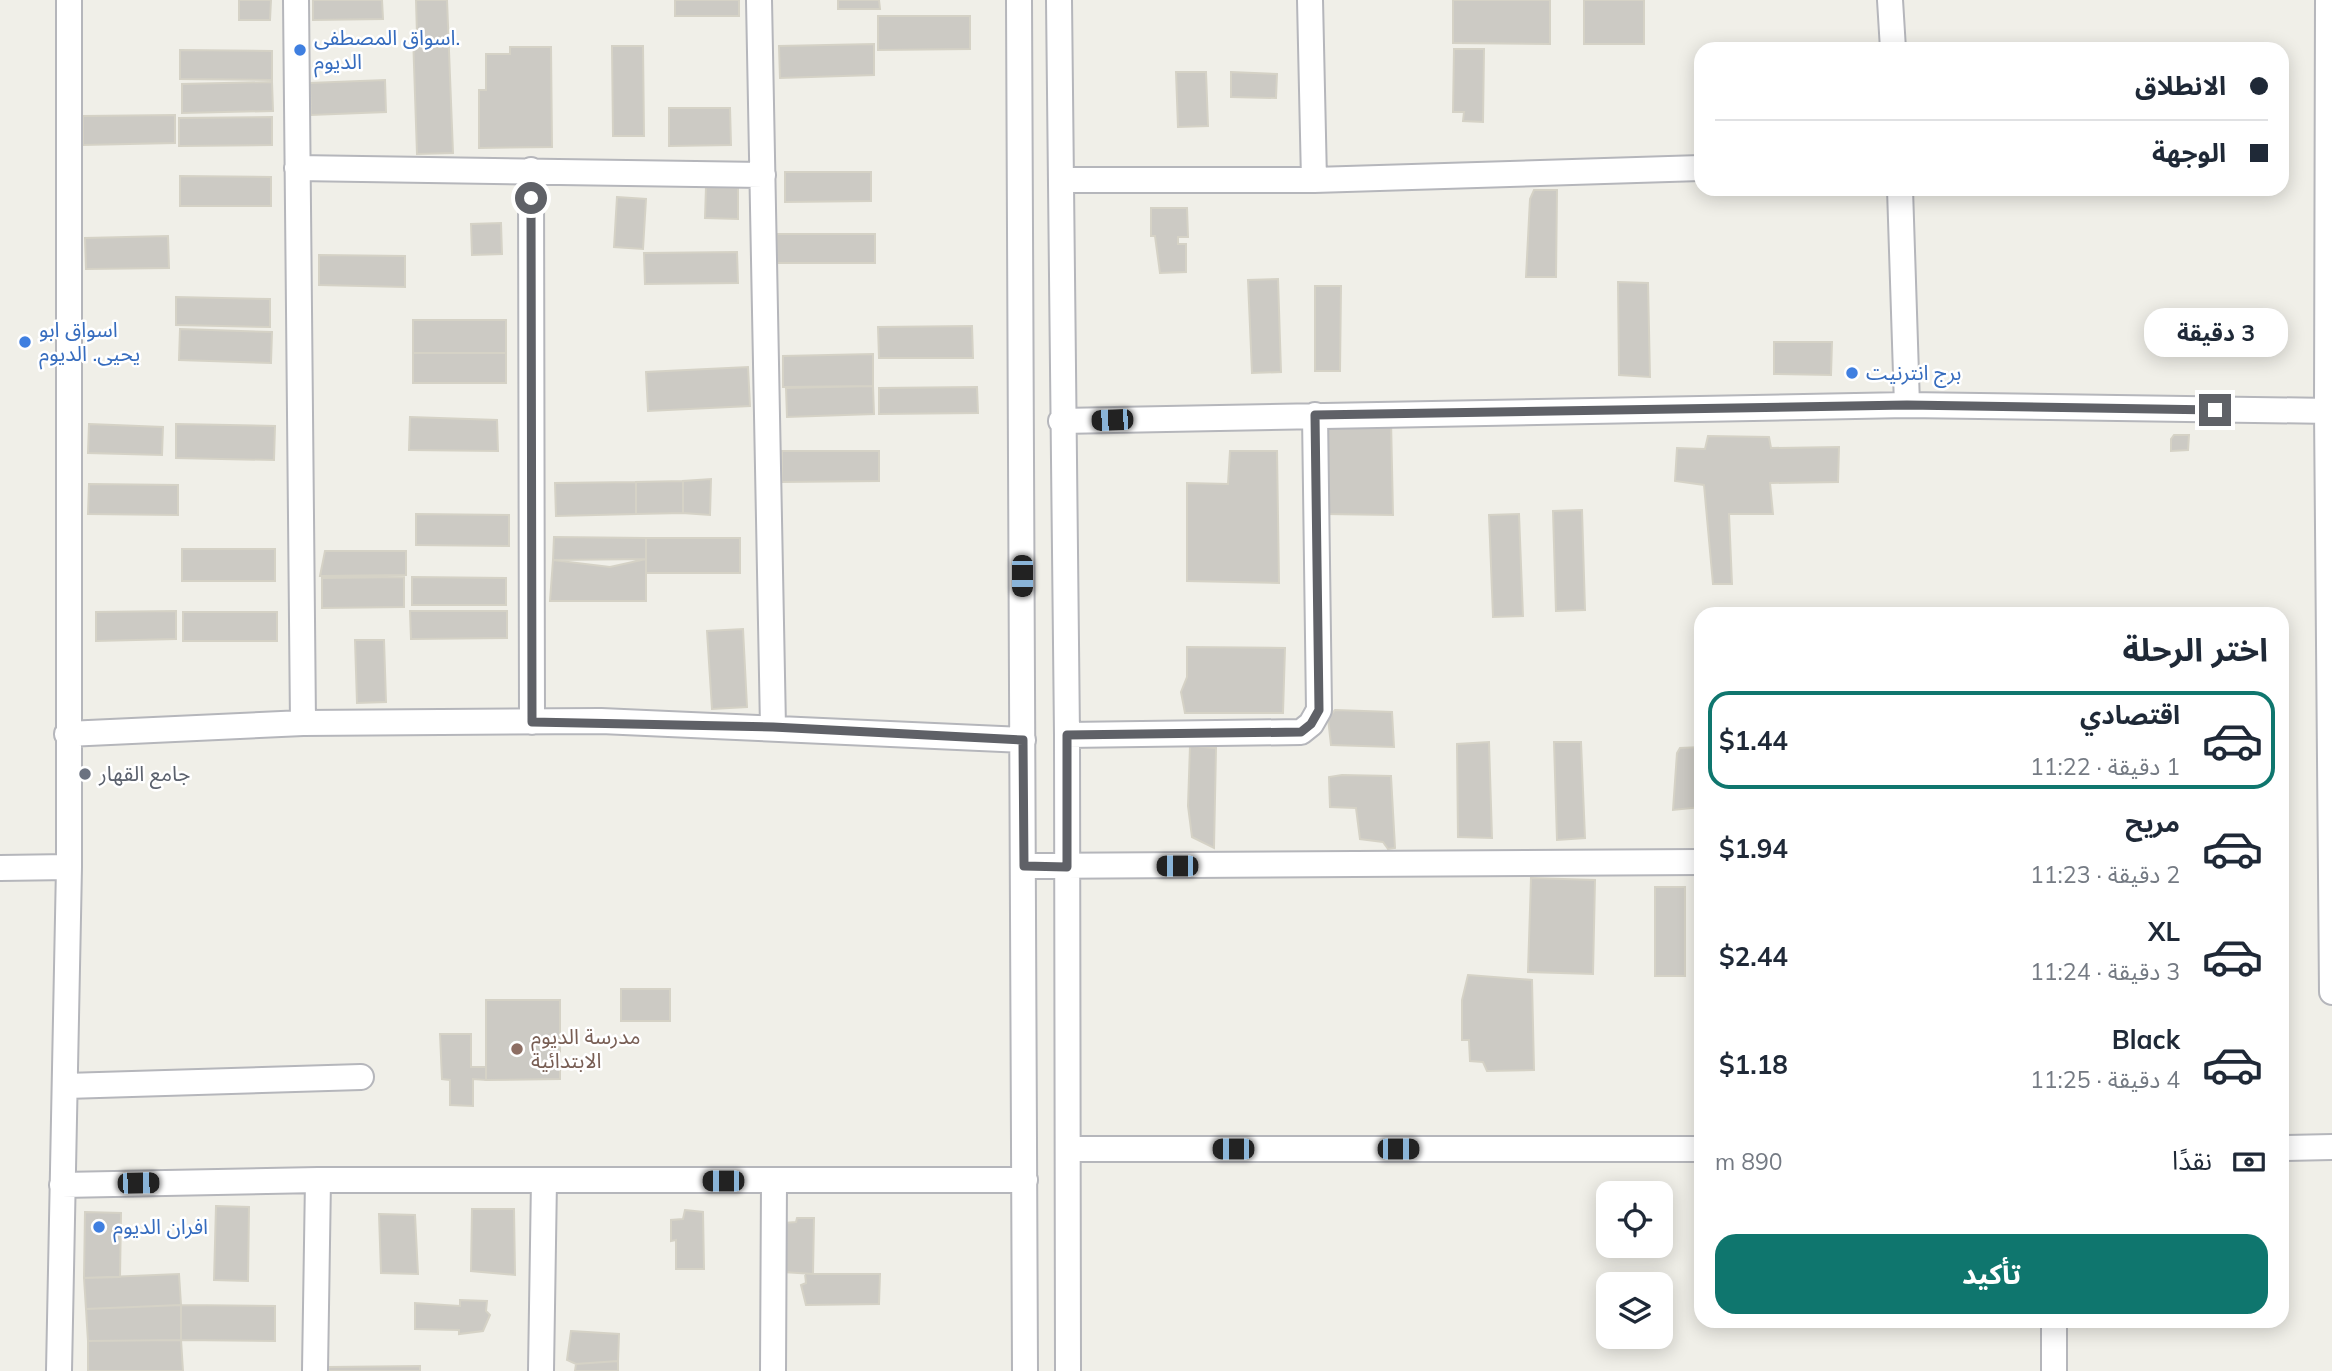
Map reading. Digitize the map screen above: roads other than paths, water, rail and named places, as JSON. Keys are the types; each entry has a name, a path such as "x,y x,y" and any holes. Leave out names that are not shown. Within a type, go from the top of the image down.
{"street":[{"path":"59,1371 69,867 69,0"},
{"path":"296,0 303,723"},
{"path":"759,0 773,727"},
{"path":"1019,0 1025,1371"},
{"path":"1059,0 1061,421 1067,735 1068,1371"},
{"path":"1310,0 1314,180"},
{"path":"1890,0 1893,42"},
{"path":"2328,0 2332,992"},
{"path":"297,168 763,175"},
{"path":"1061,180 1314,180 1694,168"},
{"path":"531,170 532,722"},
{"path":"1900,196 1907,405"},
{"path":"1061,421 1907,405 2329,411"},
{"path":"1067,735 1301,732 1311,724 1319,710 1315,415"},
{"path":"67,734 303,723 532,722 773,727 1023,740"},
{"path":"1024,866 1694,862"},
{"path":"0,868 69,867"},
{"path":"66,1086 360,1077"},
{"path":"2289,1148 2332,1147"},
{"path":"1068,1149 1694,1149"},
{"path":"62,1185 318,1180 1024,1180"},
{"path":"315,1371 318,1180"},
{"path":"541,1371 544,1180"},
{"path":"773,1371 774,1181"},
{"path":"2054,1328 2054,1371"}],"place":[{"name":"اسواق المصطفى. الديوم","path":"300,50"},
{"name":"اسواق ابو يحيى. الديوم","path":"25,342"},
{"name":"برج انترنيت","path":"1852,373"},
{"name":"جامع القهار","path":"85,774"},
{"name":"مدرسة الديوم الابتدائية","path":"517,1049"},
{"name":"افران الديوم","path":"99,1227"}]}
